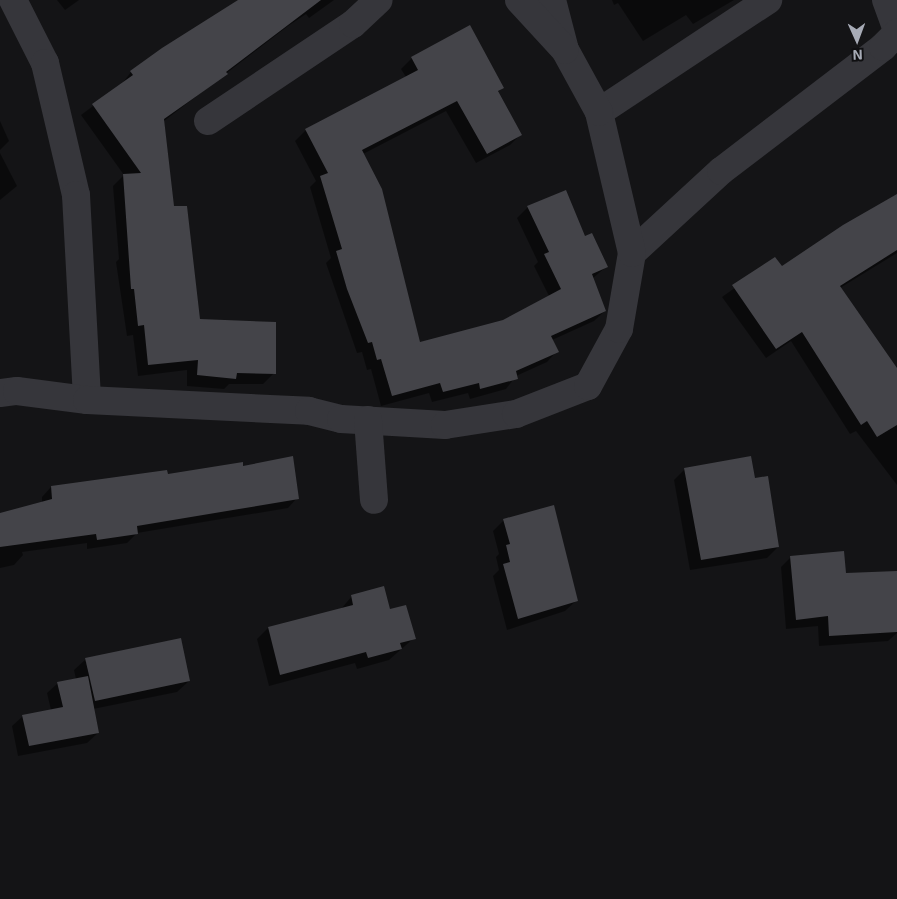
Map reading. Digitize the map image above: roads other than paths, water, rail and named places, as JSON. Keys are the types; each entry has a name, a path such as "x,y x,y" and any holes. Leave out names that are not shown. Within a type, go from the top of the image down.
{"street":[{"path":"13,0 44,63 76,195 88,400"},
{"path":"208,121 353,24 379,0"},
{"path":"0,393 17,391 88,400 308,411 341,419 445,425 516,414 588,386 619,329 632,252 599,112 565,50 519,0"},
{"path":"552,0 565,50"},
{"path":"599,112 768,0"},
{"path":"632,252 721,171 884,47 897,31 886,0"},
{"path":"368,420 374,500"}]}
